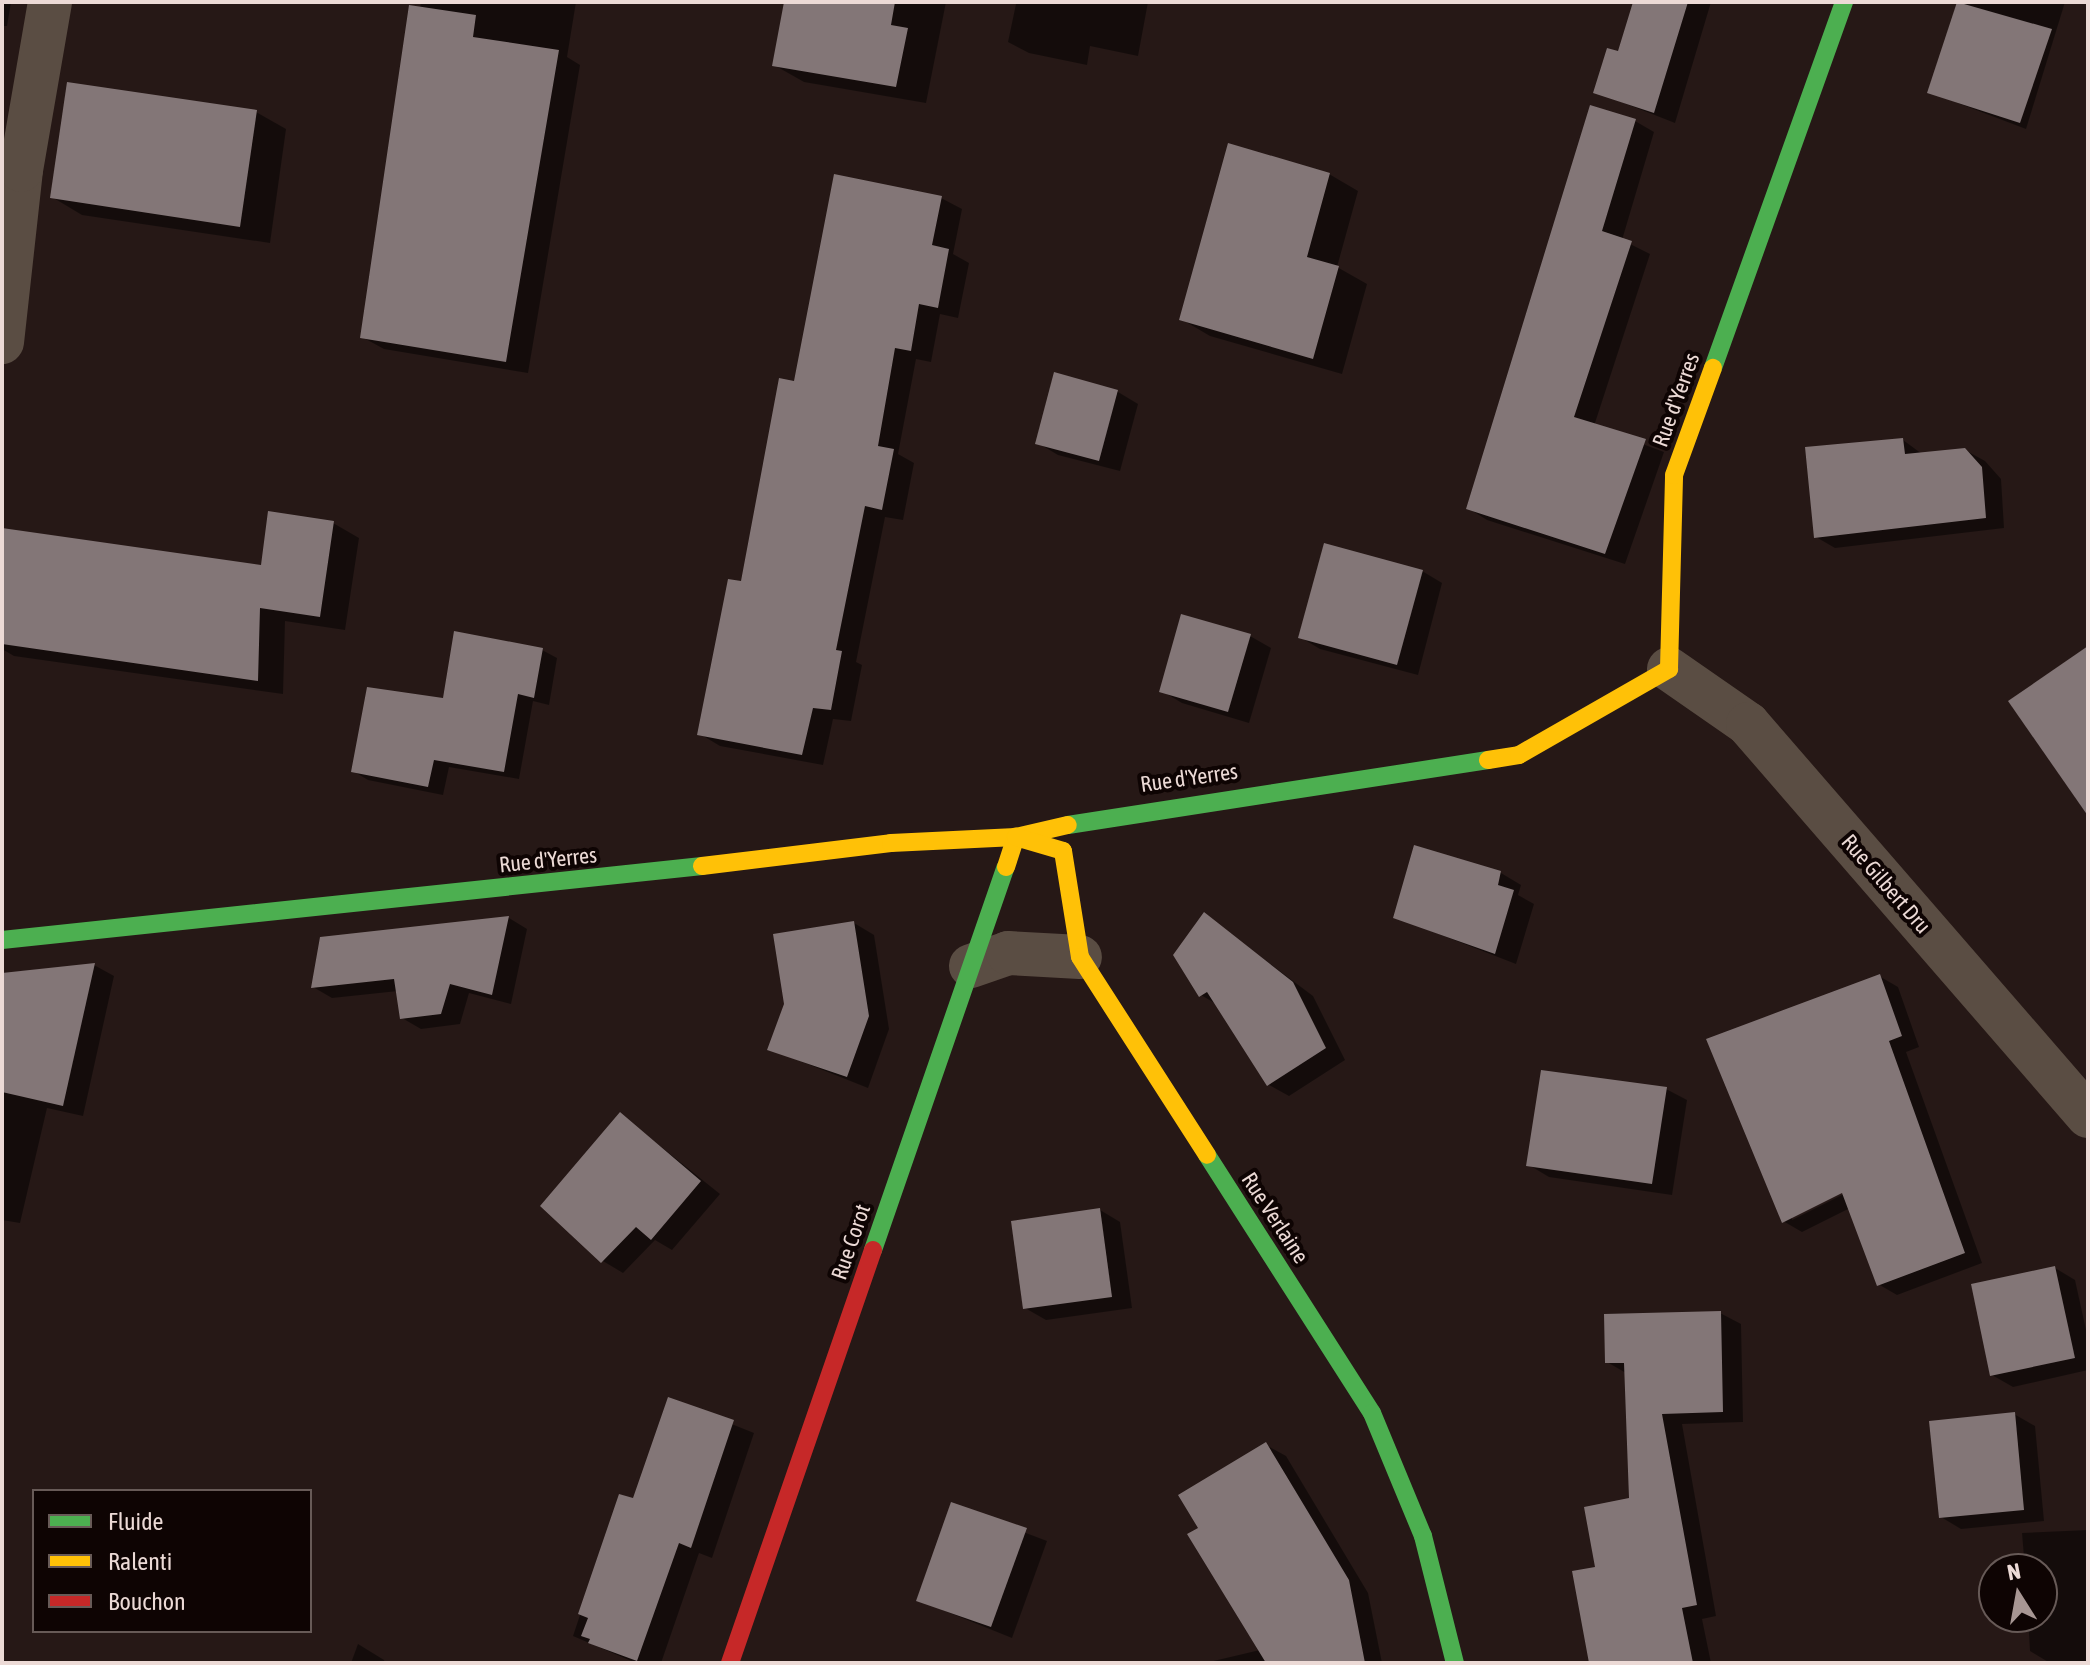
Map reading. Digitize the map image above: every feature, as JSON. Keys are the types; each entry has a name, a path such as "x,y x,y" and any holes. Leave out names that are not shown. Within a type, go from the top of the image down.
{"street":[{"path":"2,342 21,170 50,2"},
{"name":"Rue d'Yerres","path":"2,940 544,885 891,843 1016,837 1117,813 1519,755 1669,669 1674,475 1844,2"},
{"name":"Rue Gilbert Dru","path":"1669,669 1748,724 2088,1116"},
{"name":"Rue Verlaine","path":"1016,837 1063,851 1080,957 1372,1413 1423,1536 1455,1663"},
{"name":"Rue Corot","path":"730,1663 1016,837"},
{"path":"971,966 1008,953 1080,957"}],"building":[{"path":"784,2 895,2 891,25 908,28 896,87 772,66"},
{"path":"1633,2 1688,2 1654,113 1593,93 1607,48 1618,51"},
{"path":"1957,2 2052,29 2020,123 1927,93"},
{"path":"409,5 476,15 473,37 559,50 506,362 360,338"},
{"path":"67,82 257,110 240,227 50,198"},
{"path":"1590,105 1636,119 1602,231 1632,241 1574,417 1646,439 1605,554 1466,509"},
{"path":"1228,143 1330,173 1307,257 1339,266 1313,359 1179,320"},
{"path":"834,174 942,196 932,245 949,249 938,308 919,304 911,351 895,348 878,446 894,449 882,510 865,506 836,650 842,651 831,710 813,708 802,755 697,735 728,579 741,581 779,378 794,381"},
{"path":"1054,372 1118,390 1099,461 1035,444"},
{"path":"1903,438 1905,454 1965,448 1982,467 1986,518 1814,538 1805,447"},
{"path":"268,511 334,521 320,617 260,608 258,681 2,644 2,528 261,565"},
{"path":"1324,543 1423,570 1397,665 1298,638"},
{"path":"1181,614 1251,634 1228,712 1159,692"},
{"path":"454,631 543,648 534,698 518,694 504,772 434,760 428,787 351,772 367,687 443,698"},
{"path":"2088,646 2088,816 2008,701"},
{"path":"1414,845 1501,871 1498,885 1514,890 1495,954 1393,918"},
{"path":"1204,912 1293,982 1326,1048 1267,1086 1207,992 1199,997 1173,955"},
{"path":"509,916 492,995 450,984 441,1014 400,1019 394,979 311,988 320,937"},
{"path":"854,921 869,1016 847,1077 767,1050 784,1004 773,934"},
{"path":"95,963 63,1106 2,1092 2,973"},
{"path":"1880,974 1902,1036 1889,1041 1965,1253 1877,1286 1842,1193 1782,1223 1706,1039"},
{"path":"1541,1070 1667,1087 1652,1184 1526,1166"},
{"path":"620,1112 701,1181 651,1240 636,1227 601,1263 540,1206"},
{"path":"1100,1208 1112,1297 1023,1309 1011,1221"},
{"path":"2055,1266 2075,1358 1990,1376 1971,1284"},
{"path":"1721,1311 1723,1412 1662,1414 1697,1605 1682,1608 1693,1663 1589,1663 1572,1571 1595,1567 1584,1507 1629,1498 1624,1363 1605,1363 1604,1314"},
{"path":"668,1397 734,1420 691,1548 679,1543 637,1661 588,1643 590,1639 581,1636 588,1618 578,1614 619,1494 633,1498"},
{"path":"2015,1412 2024,1510 1939,1518 1929,1421"},
{"path":"1266,1442 1349,1580 1365,1663 1266,1663 1187,1534 1198,1528 1178,1495"},
{"path":"951,1502 1027,1528 991,1627 916,1601"}],"traffic: fast":[{"path":"1713,368 1844,2"},
{"path":"1068,825 1488,760"},
{"path":"2,940 702,866"},
{"path":"873,1250 1006,867"},
{"path":"1207,1155 1372,1413 1423,1536 1455,1663"}],"traffic: slow":[{"path":"1488,760 1519,755 1669,669 1674,475 1713,368"},
{"path":"702,866 891,843 1016,837 1068,825"},
{"path":"1006,867 1016,837 1063,851 1080,957 1207,1155"}],"traffic: jam":[{"path":"730,1663 873,1250"}]}
